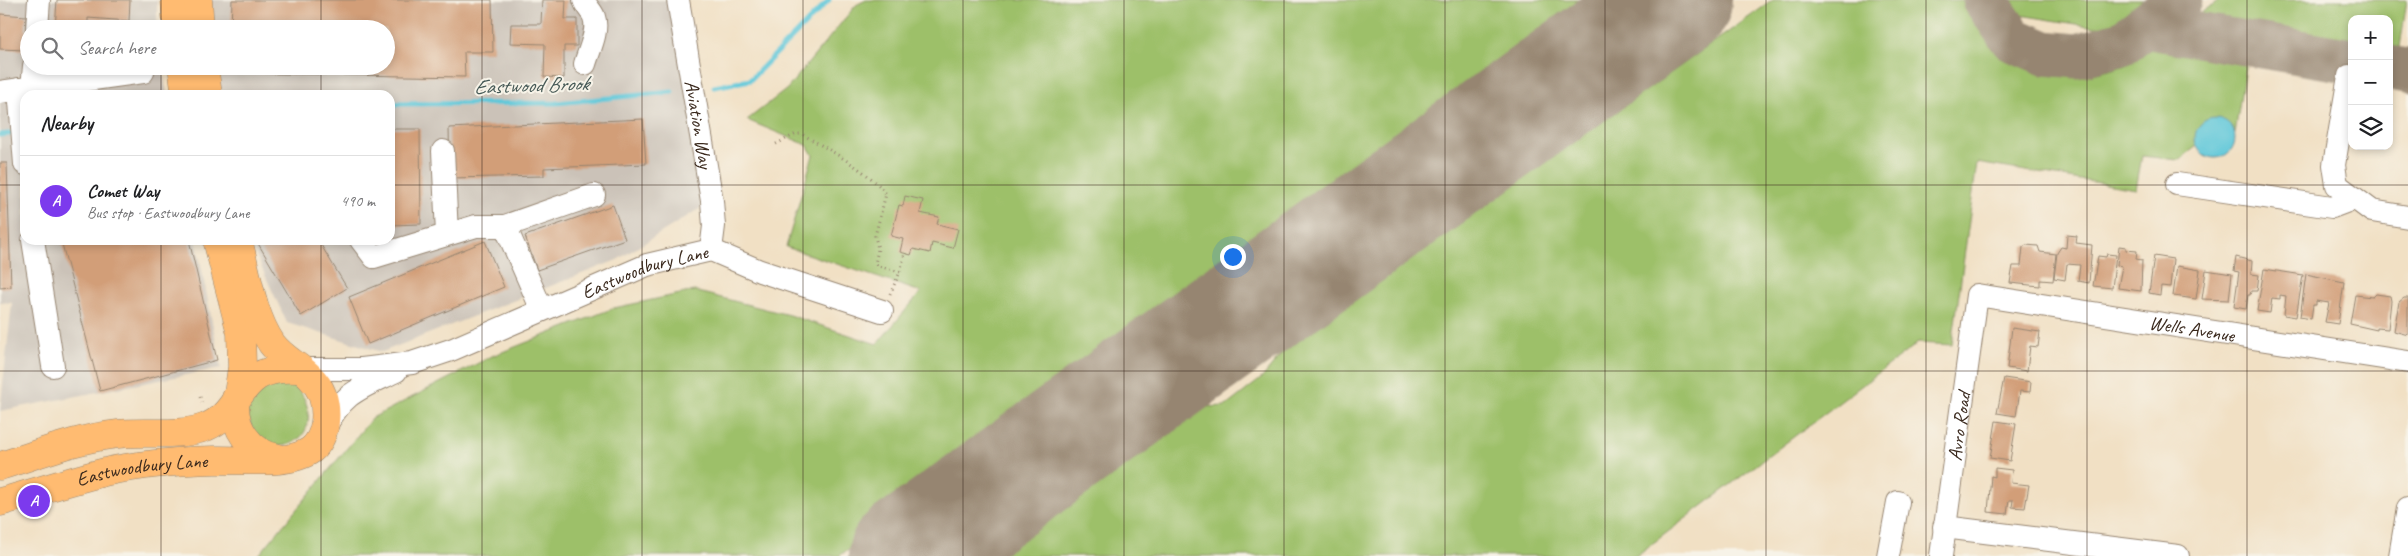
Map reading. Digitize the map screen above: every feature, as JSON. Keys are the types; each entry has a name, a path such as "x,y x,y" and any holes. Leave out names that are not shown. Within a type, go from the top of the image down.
{"main road":[{"path":"175,0 176,20"},
{"path":"198,0 199,20"},
{"path":"183,75 185,90"},
{"path":"205,75 207,90"},
{"path":"218,245 241,333 242,367 235,412 237,423 251,445 263,453 286,459"},
{"path":"239,245 252,296 264,329 277,351 315,382 322,394 325,418 324,430"},
{"name":"Eastwoodbury Lane","path":"0,466 102,436 199,429 220,419 249,382 267,372 298,369"},
{"name":"Eastwoodbury Lane","path":"0,502 109,472 139,466 215,460 286,459 310,450 319,441 324,430"}],"street":[{"path":"38,20 39,0"},
{"path":"584,0 586,7 594,16 595,34 585,64"},
{"name":"Aviation Way","path":"678,0 712,201 714,226 711,250"},
{"path":"21,84 112,75"},
{"path":"2348,82 2334,166 2337,185 2353,199 2372,211 2408,217"},
{"path":"443,151 447,234"},
{"path":"2177,184 2332,207 2353,199"},
{"path":"365,245 374,257 476,226 505,226 594,195"},
{"path":"505,226 542,310"},
{"path":"34,245 52,366"},
{"name":"Eastwoodbury Lane","path":"324,430 336,407 345,398 412,363 451,350 647,265 711,250 760,271 882,311"},
{"name":"Wells Avenue","path":"1978,295 2408,362"},
{"name":"Avro Road","path":"1941,556 1978,295"},
{"name":"Eastwoodbury Lane","path":"298,369 362,369 412,363"},
{"path":"1888,556 1898,502"},
{"path":"2400,556 2408,508"},
{"path":"1944,527 2178,556"}],"path":[{"path":"776,144 796,134 802,134 848,162 882,188 886,194 875,236 878,249 875,264 900,272"},
{"path":"882,311 900,272 905,253"}],"shaded area":[{"path":"0,0 157,0 157,20 20,20 20,75 164,75 166,90 20,90 20,245 197,245 221,368 0,411 12,303 0,302"},
{"path":"207,0 678,0 712,201 617,260 382,352 287,323 251,245 395,245 395,90 217,90 215,75 395,75 395,20 209,20"}],"green space":[{"path":"866,0 1606,0 1203,291 1178,297 1131,341 839,556 258,556 372,418 492,356 614,308 694,291 789,315 877,344 921,292 786,247 813,155 807,145 747,120 787,89 856,5"},
{"path":"1773,0 1965,0 1989,33 2013,58 2027,68 2044,74 2063,77 2085,75 2116,68 2125,65 2159,44 2172,41 2198,43 2247,53 2235,134 2232,126 2195,141 2197,146 2179,160 2142,156 2136,189 1977,163 1952,345 1918,343 1636,556 988,556 1202,407 1226,406 1262,378 1288,346"},
{"path":"2010,0 2149,0 2108,29 2020,15"},
{"path":"2219,0 2407,0 2400,47 2393,51 2393,15 2348,15 2348,54 2183,26"},
{"path":"290,382 299,390 308,409 306,429 292,443 280,446 256,441 243,401 257,383"}],"water":[{"path":"2215,118 2229,124 2235,138 2229,152 2215,158 2201,152 2195,138 2201,124"}],"building":[{"path":"57,0 130,0 129,20 88,18 88,20 56,20"},
{"path":"232,0 492,0 493,52 464,52 465,77 348,75 395,75 395,20 231,20"},
{"path":"542,0 566,0 565,19 577,19 577,46 564,46 564,78 544,77 545,44 510,43 511,24 541,24"},
{"path":"0,14 26,16 26,20 20,20 20,50 0,49"},
{"path":"643,119 646,164 544,168 544,176 450,178 449,128"},
{"path":"395,129 420,129 421,224 395,225"},
{"path":"0,163 7,163 11,287 0,288"},
{"path":"905,196 923,200 920,213 939,217 937,224 958,229 953,248 932,243 930,253 913,249 911,255 900,252 903,239 891,236 899,205 903,206"},
{"path":"613,205 625,239 537,270 525,236"},
{"path":"2067,235 2077,236 2076,243 2092,245 2089,283 2078,281 2080,265 2067,264 2065,280 2054,278 2057,253 2061,247 2066,248"},
{"path":"485,241 504,287 368,344 349,297"},
{"path":"62,245 190,245 217,360 100,391"},
{"path":"259,245 321,245 347,288 301,316"},
{"path":"2026,245 2038,246 2040,252 2056,254 2053,281 2040,280 2040,286 2010,283 2013,266 2021,266 2023,247"},
{"path":"2119,246 2126,247 2126,250 2137,251 2136,259 2142,260 2141,291 2118,288 2122,266 2117,265"},
{"path":"2107,254 2116,255 2112,288 2093,286 2098,256 2106,257"},
{"path":"2154,256 2173,259 2170,287 2161,286 2160,295 2149,293"},
{"path":"2236,257 2252,261 2251,274 2259,275 2257,291 2251,291 2250,295 2248,295 2246,309 2234,307 2239,272 2234,271"},
{"path":"2177,266 2200,270 2196,299 2173,296"},
{"path":"2264,269 2303,275 2296,317 2284,315 2286,296 2280,295 2280,299 2272,298 2270,313 2257,311"},
{"path":"2206,270 2232,274 2229,300 2202,299"},
{"path":"2306,274 2344,282 2338,324 2325,322 2329,303 2316,301 2316,305 2313,305 2311,319 2300,317"},
{"path":"2376,294 2390,296 2388,329 2377,328 2377,330 2350,324 2355,295 2373,297"},
{"path":"2404,298 2408,298 2408,335 2394,331 2399,302"},
{"path":"2012,328 2040,332 2038,347 2030,346 2027,371 2007,368"},
{"path":"2004,378 2031,382 2030,392 2020,391 2016,416 1997,413"},
{"path":"1996,421 2016,424 2010,461 1990,458"},
{"path":"1995,468 2012,470 2011,483 2029,485 2025,508 2012,507 2013,500 2009,500 2007,514 1988,512 1991,476 1995,477"}],"waterway":[{"name":"Eastwood Brook","path":"714,87 750,80 829,0"},
{"name":"Eastwood Brook","path":"395,104 556,103 672,92"},
{"name":"Eastwood Brook","path":"0,135 17,133"}],"taxiway":[{"path":"1985,0 2012,39 2045,53 2077,56 2122,43 2180,0"},
{"path":"2144,26 2348,60"},
{"path":"2393,69 2408,71"}],"runway":[{"path":"905,556 1675,0"}],"place":[{"name":"Comet Way","path":"34,501"}]}
